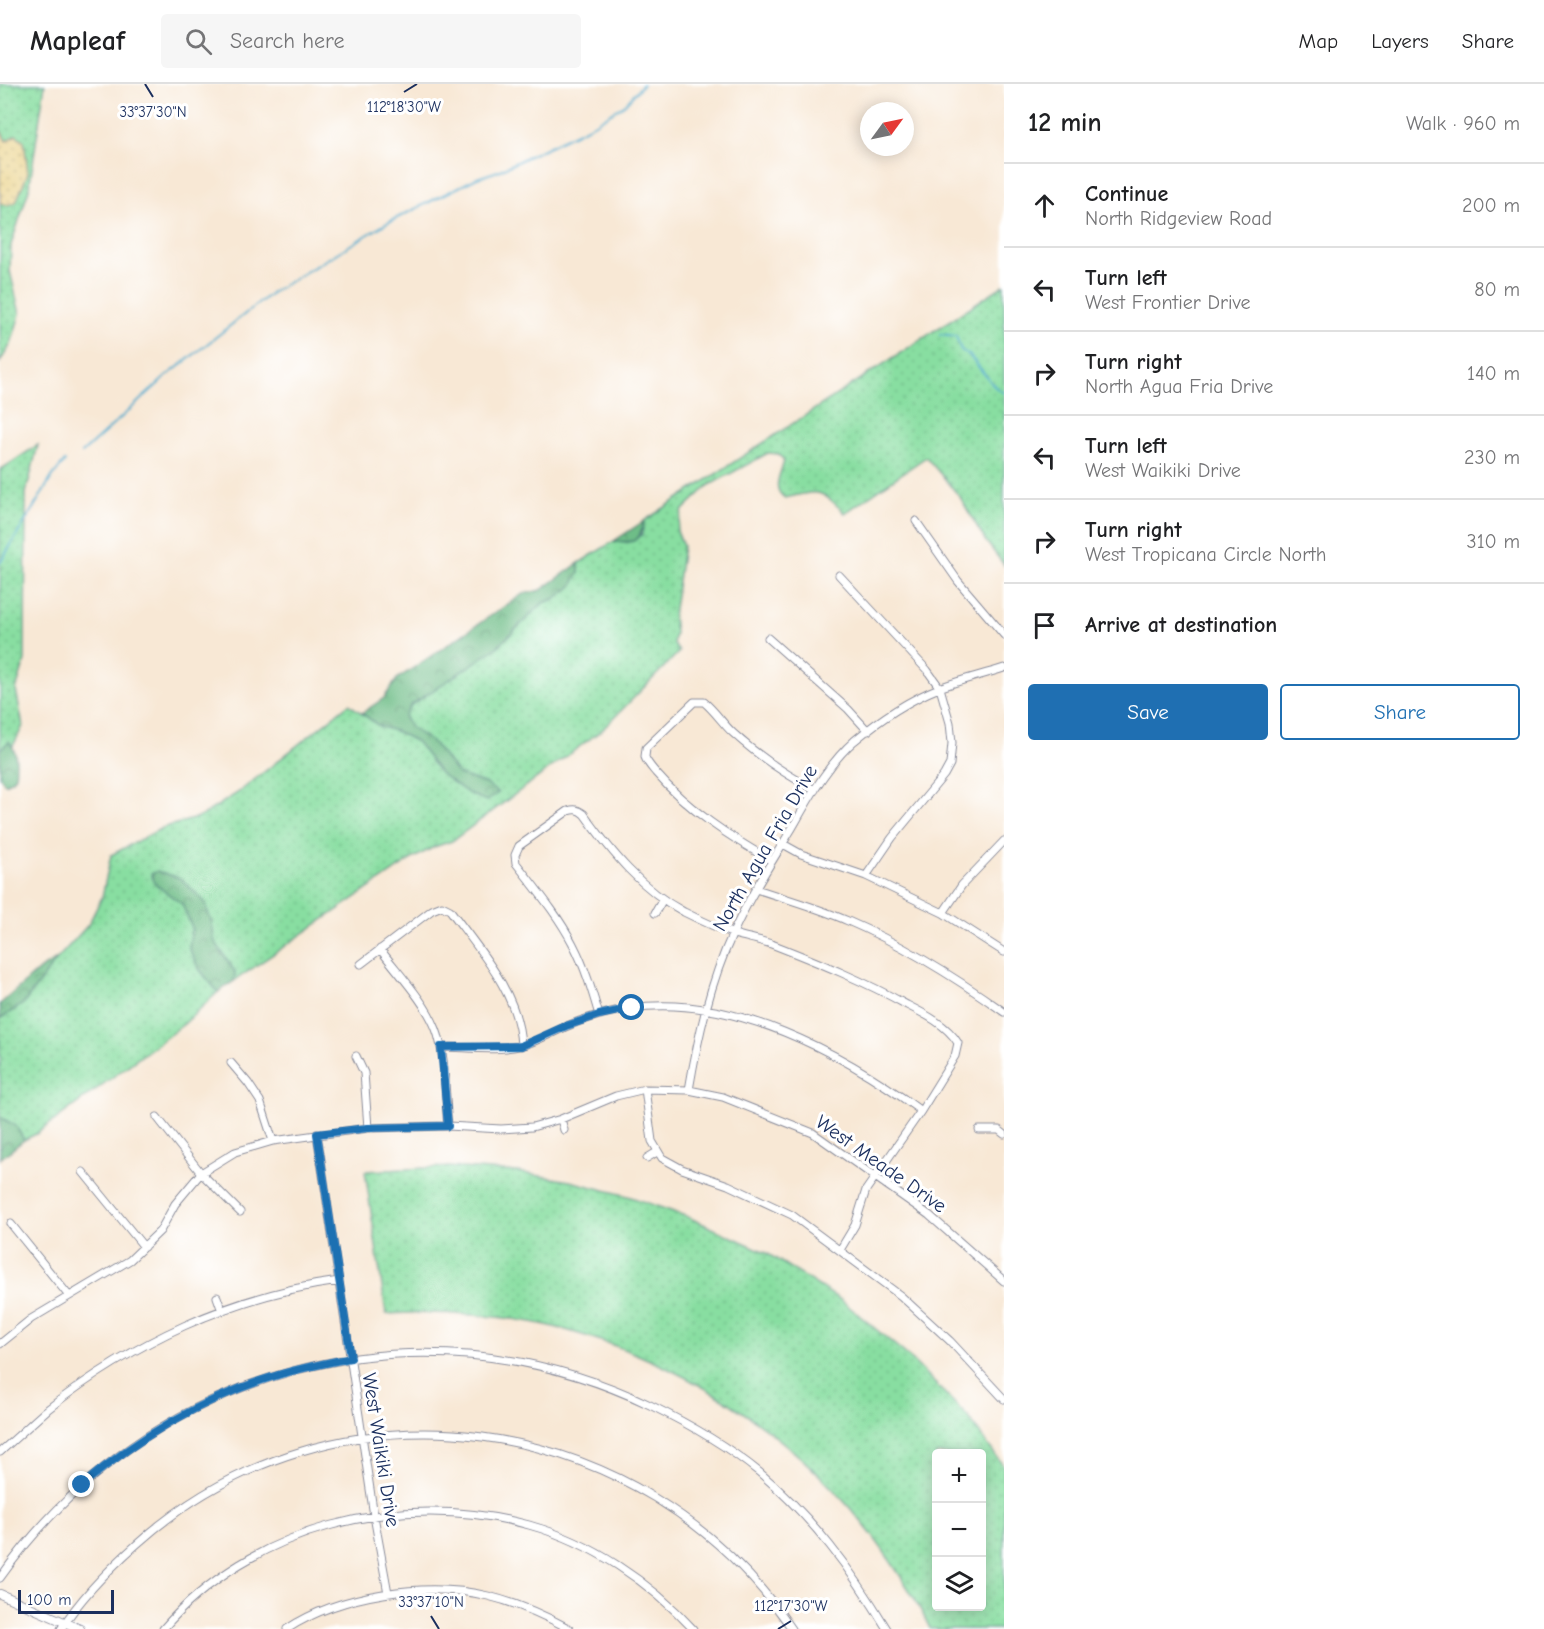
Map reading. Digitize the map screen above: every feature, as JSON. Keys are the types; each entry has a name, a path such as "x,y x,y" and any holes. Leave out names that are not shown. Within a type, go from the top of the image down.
{"street":[{"path":"916,520 958,581 1004,635"},
{"path":"839,575 927,670 940,688 950,723 952,742 950,764 936,788 917,806 866,876"},
{"path":"768,639 848,709 868,730"},
{"name":"North Agua Fria Drive","path":"689,1090 695,1052 707,1009 733,933 814,790 841,755 868,730 898,709 940,688 1004,668"},
{"path":"772,861 737,841 704,817 663,781 648,763 645,756 646,748 688,707 700,701 708,705 753,751 787,776 814,790"},
{"path":"599,1015 585,970 572,941 516,863 514,855 519,846 573,809 584,814 610,851 637,879 663,899 711,925 773,945 838,970 924,1014 953,1035 958,1043 955,1056 921,1111 874,1177 855,1225 840,1250"},
{"path":"943,913 962,885 1004,841"},
{"path":"783,844 801,854 866,876 943,913 1004,952"},
{"path":"756,889 846,920 893,942 971,988 1004,1012"},
{"path":"655,913 663,899"},
{"path":"360,964 432,910 442,906 450,910 502,982 516,1019 521,1046"},
{"path":"380,949 426,1011 435,1028 441,1047 448,1126"},
{"path":"441,1047 521,1046 566,1026 599,1015 632,1008 669,1006 707,1009 773,1028 810,1044 888,1087 921,1111"},
{"path":"356,1056 364,1073 368,1128"},
{"path":"231,1063 260,1101 273,1141"},
{"path":"645,1089 649,1128 657,1152 662,1158 682,1169 728,1185 792,1215 901,1296 951,1341 1004,1399"},
{"path":"1,1342 31,1319 114,1270 144,1248 160,1231 176,1204 201,1173 235,1152 273,1141 368,1128 448,1126 511,1129 532,1127 561,1119 616,1096 645,1089 689,1090"},
{"name":"West Meade Drive","path":"689,1090 723,1097 813,1133 929,1215 984,1261 1004,1281"},
{"path":"157,1117 201,1173 240,1212"},
{"path":"561,1119 564,1130"},
{"path":"979,1130 999,1130 1004,1134"},
{"name":"West Waikiki Drive","path":"317,1134 374,1516 388,1593"},
{"path":"647,1158 657,1152"},
{"path":"83,1172 144,1248"},
{"path":"11,1224 69,1296"},
{"path":"0,1452 48,1410 105,1368 179,1327 271,1294 308,1285 339,1281"},
{"path":"217,1297 222,1311"},
{"path":"0,1578 43,1523 109,1462 176,1418 226,1394 276,1375 351,1358 420,1352 471,1354 558,1370 618,1390 687,1423 751,1466 797,1507 833,1547 854,1575 887,1629"},
{"path":"63,1625 104,1573 162,1521 197,1497 230,1479 289,1455 362,1438 429,1432 483,1436 524,1443 586,1462 643,1490 703,1531 751,1575 792,1629"},
{"path":"163,1629 195,1596 241,1563 306,1533 374,1516 410,1512 443,1512 491,1517 531,1526 566,1538 604,1557 638,1579 676,1611 693,1629"},
{"path":"287,1629 334,1606 388,1593 429,1591 487,1596 526,1608 570,1629"},
{"path":"0,1594 63,1625 80,1629"}],"green space":[{"path":"0,84 45,84 29,189 11,245 10,271 20,314 11,344 0,362 0,203 8,205 16,202 20,191 6,141 0,129"},
{"path":"1004,285 1004,565 985,540 960,497 926,457 845,513 824,495 818,493 785,498 777,486 784,461 779,454 768,453 708,486 683,510 677,531 683,546 673,616 675,633 673,643 679,652 602,730 452,841 434,847 412,859 234,981 235,972 214,940 212,923 155,884 182,904 192,927 189,948 200,970 218,992 184,1024 36,1134 24,1140 16,1126 0,1117 0,1019 24,1003 57,959 88,925 102,897 111,855 162,828 200,817 239,792 349,704 379,726 398,732 417,742 440,773 468,793 487,800 497,793 486,784 458,774 434,744 410,727 404,716 411,705 495,649 543,603 554,599 579,573 579,563 614,541 629,542 642,535 644,521"},
{"path":"38,445 26,493 25,661 16,690 23,726 13,746 9,742 0,749 0,470"},
{"path":"644,521 641,534 635,540 614,541"},
{"path":"579,563 579,573 571,587 554,599 543,603 495,649 411,705 404,716 410,727 434,744 458,774 486,784 498,793 486,801 468,793 440,773 417,742 398,732 379,726 362,713 384,698 397,679 523,594 541,590"},
{"path":"9,742 15,754 15,778 5,784 0,777 0,749"},
{"path":"157,871 180,878 204,901 212,923 214,940 235,972 234,981 218,992 200,970 189,948 192,927 182,904 155,884 151,874"},
{"path":"57,959 24,1003 0,1019 0,1004 40,969"},
{"path":"0,1117 16,1126 24,1140 0,1159"},
{"path":"448,1167 517,1172 570,1181 628,1196 688,1217 765,1252 841,1300 907,1355 968,1417 1004,1467 1004,1629 930,1629 891,1562 861,1521 827,1483 790,1448 750,1417 662,1366 615,1346 545,1325 477,1315 386,1314 365,1171"}],"sand":[{"path":"0,129 6,141 16,135 24,141 28,173 16,202 8,205 0,203"}],"waterway":[{"path":"82,453 168,375 274,291 387,223 477,178 498,171 587,128 624,105 643,84"},
{"path":"940,334 956,336 961,350 969,355 995,387 1004,393"},
{"path":"0,563 52,477 65,461"}],"route":[{"path":"82,1485 138,1441 216,1398 276,1375 351,1358 317,1134 368,1128 448,1126 441,1047 521,1046 566,1026 599,1015 632,1008"}]}
